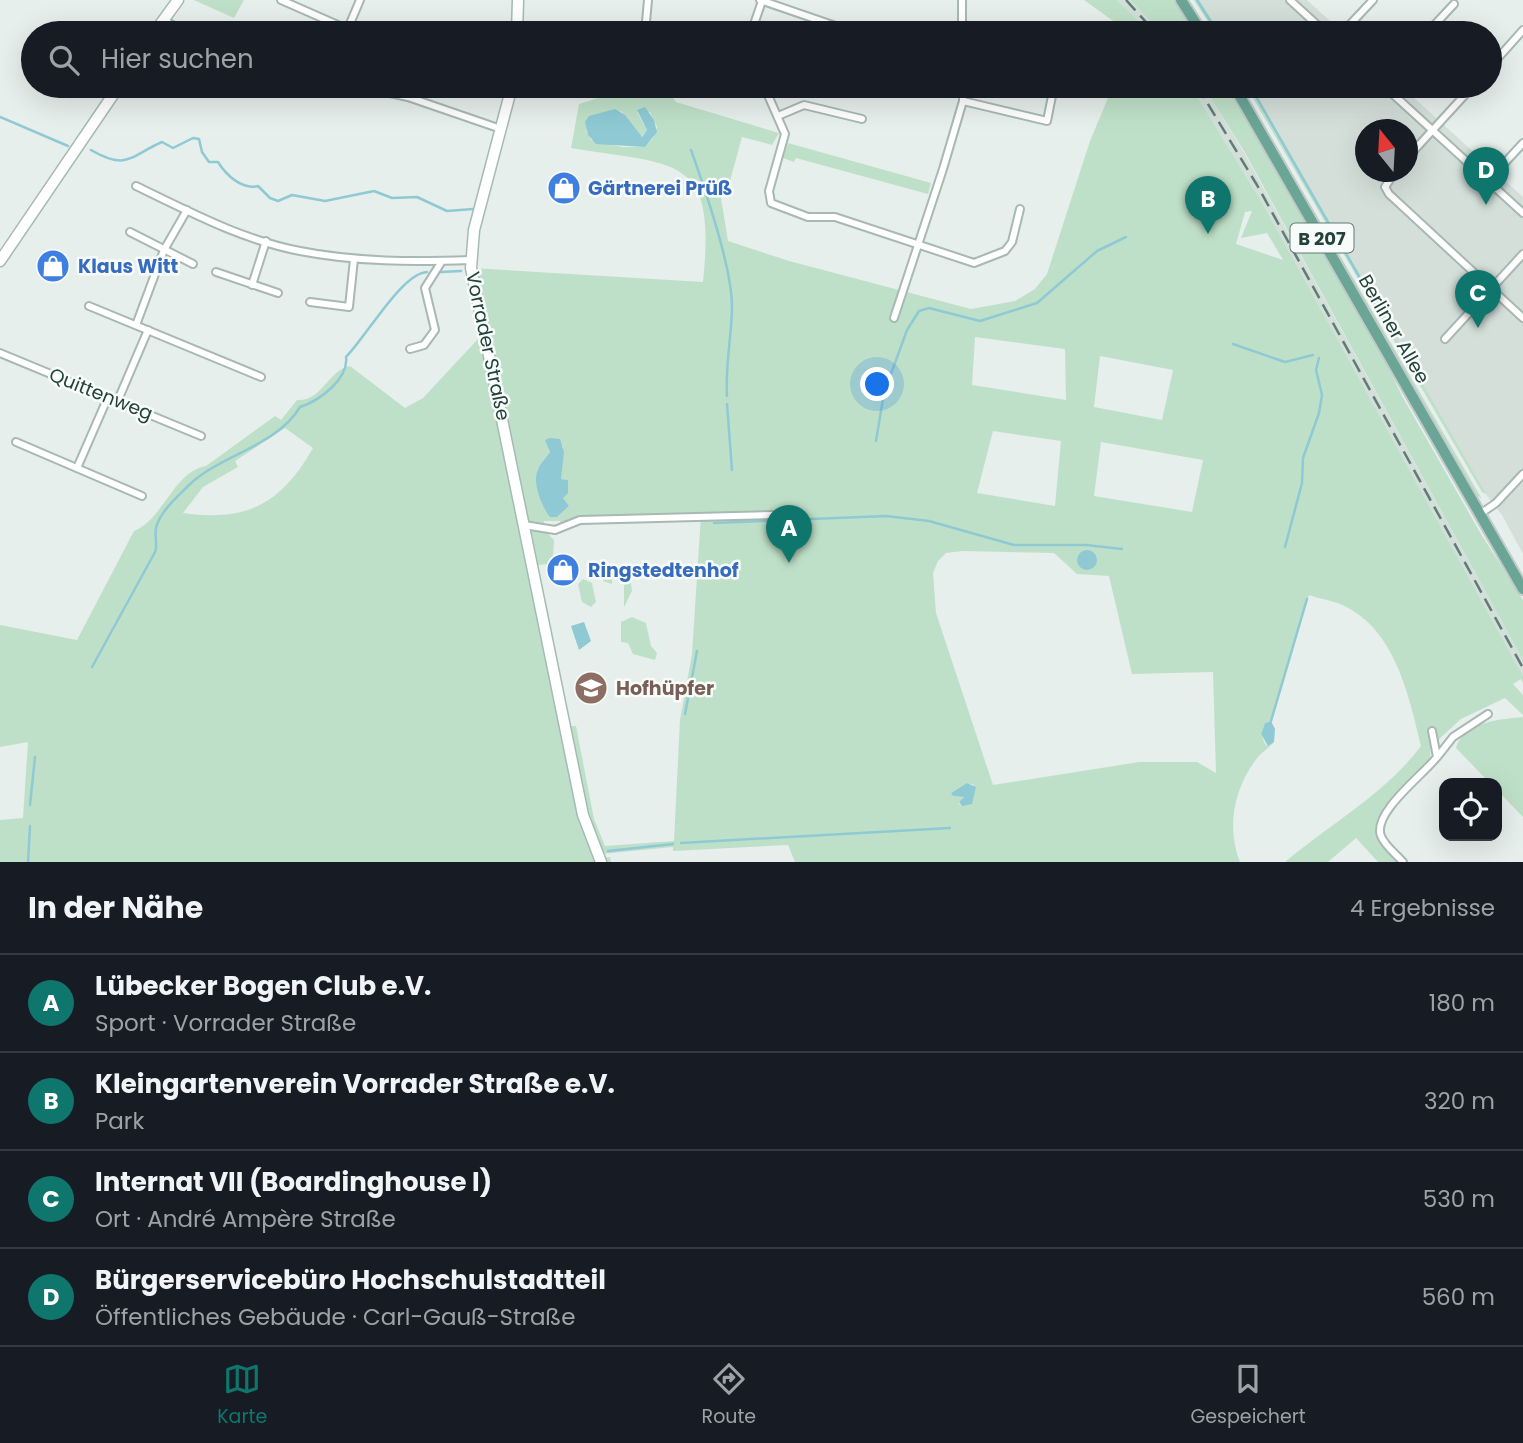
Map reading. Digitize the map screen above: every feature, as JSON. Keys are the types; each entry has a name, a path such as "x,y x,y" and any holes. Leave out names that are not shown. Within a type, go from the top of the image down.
{"main road":[{"path":"1181,0 1194,21"},
{"name":"Berliner Allee","path":"1241,98 1523,589"}],"street":[{"path":"163,20 178,0"},
{"path":"281,0 325,21"},
{"path":"351,21 360,0"},
{"path":"517,21 518,0"},
{"path":"646,21 648,0"},
{"path":"755,21 761,0 821,21"},
{"path":"962,0 962,21"},
{"path":"1290,0 1313,21"},
{"path":"1353,21 1373,0"},
{"path":"1438,21 1454,4"},
{"path":"1502,54 1523,30"},
{"path":"1,259 111,98"},
{"path":"411,98 501,129"},
{"name":"Vorrader Straße","path":"509,98 474,230 470,260 583,815 601,862"},
{"path":"770,98 785,134 769,191 771,203 808,216 835,217 974,263 984,262 1005,251 1012,242 1020,209"},
{"path":"894,318 963,101 1047,121 1052,98"},
{"path":"1397,98 1523,213"},
{"path":"1418,146 1462,98"},
{"path":"778,116 804,105 862,119"},
{"path":"1488,181 1523,143"},
{"path":"1388,182 1385,187 1389,194 1523,318"},
{"path":"136,186 266,242 298,251 354,259 470,260"},
{"path":"135,325 164,250 187,210"},
{"path":"130,232 192,264"},
{"path":"252,285 266,242"},
{"path":"1445,339 1523,254"},
{"path":"310,302 349,307 354,259"},
{"path":"410,349 424,345 435,330 425,288 442,261"},
{"path":"216,272 278,292"},
{"path":"89,306 261,377"},
{"path":"118,400 148,330"},
{"name":"Quittenweg","path":"0,353 201,436"},
{"path":"77,468 108,397"},
{"path":"16,442 142,496"},
{"path":"1480,514 1496,503 1523,474"},
{"path":"524,525 555,530 580,520 775,515"},
{"path":"1403,862 1382,838 1380,821 1453,737 1488,714"},
{"path":"1432,731 1437,757"}],"shaded area":[{"path":"1117,0 1130,0 1150,21 1139,21"},
{"path":"1200,0 1307,0 1330,21 1213,21"},
{"path":"1198,98 1210,98 1243,151 1523,660 1523,676 1264,206"},
{"path":"1259,98 1414,98 1523,197 1523,554 1502,515 1480,487"}],"green space":[{"path":"194,0 244,0 234,18"},
{"path":"1084,0 1117,0 1139,21 1113,21"},
{"path":"1130,0 1176,0 1189,21 1150,21"},
{"path":"1194,0 1200,0 1213,21 1207,21"},
{"path":"598,98 673,98 676,102 779,133 772,145 742,137 727,192 720,192 728,241 789,261 971,309 1015,301 1035,289 1047,274 1090,141 1108,98 1198,98 1264,206 1523,676 1523,683 1521,679 1513,684 1523,695 1523,715 1505,698 1461,719 1438,740 1435,732 1431,735 1430,762 1377,819 1378,838 1398,862 1378,862 1356,838 1328,862 1285,862 1374,794 1421,746 1405,685 1387,646 1359,615 1340,604 1309,595 1271,721 1265,723 1261,734 1268,746 1274,742 1250,769 1238,794 1233,821 1240,862 795,862 788,845 673,851 673,847 602,854 603,858 610,857 611,862 0,862 0,820 23,818 28,742 0,747 0,625 77,640 134,531 153,517 176,486 185,477 206,466 275,416 281,420 297,400 313,396 342,369 350,366 405,408 423,398 478,339 490,335 471,268 703,282 706,241 703,210 696,189 683,174 665,165 640,159 571,148 579,104","holes":["621,111 641,137 647,130 637,112 650,112 657,127 653,138 645,147 622,147 591,140 586,130","1252,211 1241,238 1267,233 1283,260 1236,244 1245,212","975,337 1065,349 1066,400 972,385","1100,356 1173,370 1162,420 1094,407","285,428 313,448 288,483 275,496 260,505 226,515 183,513 203,487 238,467 235,461","993,431 1061,441 1055,506 977,493","1101,442 1203,460 1192,512 1094,496","548,446 563,446 561,479 567,480 562,498 569,506 557,517 537,470 550,452","701,515 692,654 680,720 674,841 605,846 594,819 576,726 568,726 528,524 543,526 544,521 560,521 561,525 575,519","963,551 1054,553 1077,574 1109,576 1132,674 1213,672 1216,773 1197,762 1139,762 993,785 936,613 933,573 938,561 946,553","967,783 974,785 960,806 959,802 964,797 953,796 951,793"]},
{"path":"1211,98 1236,98 1378,346 1402,396 1481,534 1523,600 1523,660 1244,151"},
{"path":"1248,98 1482,499 1477,495"},
{"path":"1253,98 1259,98 1486,494 1482,492"},
{"path":"788,143 931,183 928,194 796,158 794,162 783,158"},
{"path":"531,530 546,532 554,540 553,555 547,564 538,565"},
{"path":"606,573 625,575 630,580 632,591 624,607 624,575 612,575 612,584 603,581"},
{"path":"583,579 592,583 596,602 591,607 582,602 578,584"},
{"path":"632,617 646,623 651,646 657,653 655,660 633,654 628,643 621,642 621,622"},
{"path":"1523,717 1523,817 1502,795 1502,778 1485,778 1456,748 1466,732 1494,721"}],"water":[{"path":"645,107 654,120 657,132 645,147 596,144 588,135 585,122 589,116 615,109 625,115 642,137 647,130 637,110"},
{"path":"560,439 564,452 561,479 568,480 568,493 563,498 569,506 557,517 550,517 547,513 536,483 540,465 550,452 545,440"},
{"path":"1087,550 1094,553 1097,560 1094,567 1087,570 1080,567 1077,560 1080,553"},
{"path":"584,622 591,641 579,650 571,626"},
{"path":"1271,721 1275,729 1274,742 1268,746 1261,734 1265,723"},
{"path":"967,783 976,787 972,804 962,806 959,802 964,797 953,796 951,793"}],"waterway":[{"path":"1197,0 1210,21"},
{"path":"1257,98 1376,306"},
{"path":"0,117 68,146"},
{"path":"91,150 113,160 121,160 162,142 173,148 193,138 199,139 202,152 209,162 218,162 225,172 240,184 258,186 270,198 278,201 292,195 325,201 374,191 392,198 417,197 447,211 473,209"},
{"path":"691,150 716,227 731,288 727,396"},
{"path":"876,441 884,393 907,330 919,311 929,308 980,321 1037,303 1097,251 1126,237"},
{"path":"441,272 461,271"},
{"path":"92,667 155,551 156,528 169,506 201,475 277,432 290,421 300,407 316,400 331,388 343,373 346,357 385,307 407,283 417,275 427,272"},
{"path":"1233,344 1285,362 1313,355"},
{"path":"1285,547 1302,483 1303,458 1319,413 1322,395 1316,370 1319,358"},
{"path":"727,404 732,470"},
{"path":"714,523 886,516 929,521 1014,545 1086,545 1122,549"},
{"path":"1271,721 1307,599"},
{"path":"685,714 697,651"},
{"path":"30,805 35,757"},
{"path":"28,862 30,826"},
{"path":"681,843 950,828"},
{"path":"608,851 673,844"}],"railway":[{"path":"1126,0 1145,21"},
{"path":"1204,98 1257,185 1523,668"}],"place":[{"name":"Gärtnerei Prüß","path":"564,188"},
{"name":"Bürgerservicebüro Hochschulstadtteil","path":"1486,205"},
{"name":"Kleingartenverein Vorrader Straße e.V.","path":"1208,234"},
{"name":"Klaus Witt","path":"53,266"},
{"name":"Internat VII (Boardinghouse I)","path":"1478,328"},
{"name":"Lübecker Bogen Club e.V.","path":"789,563"},
{"name":"Ringstedtenhof","path":"563,570"},
{"name":"Hofhüpfer","path":"591,688"}]}
